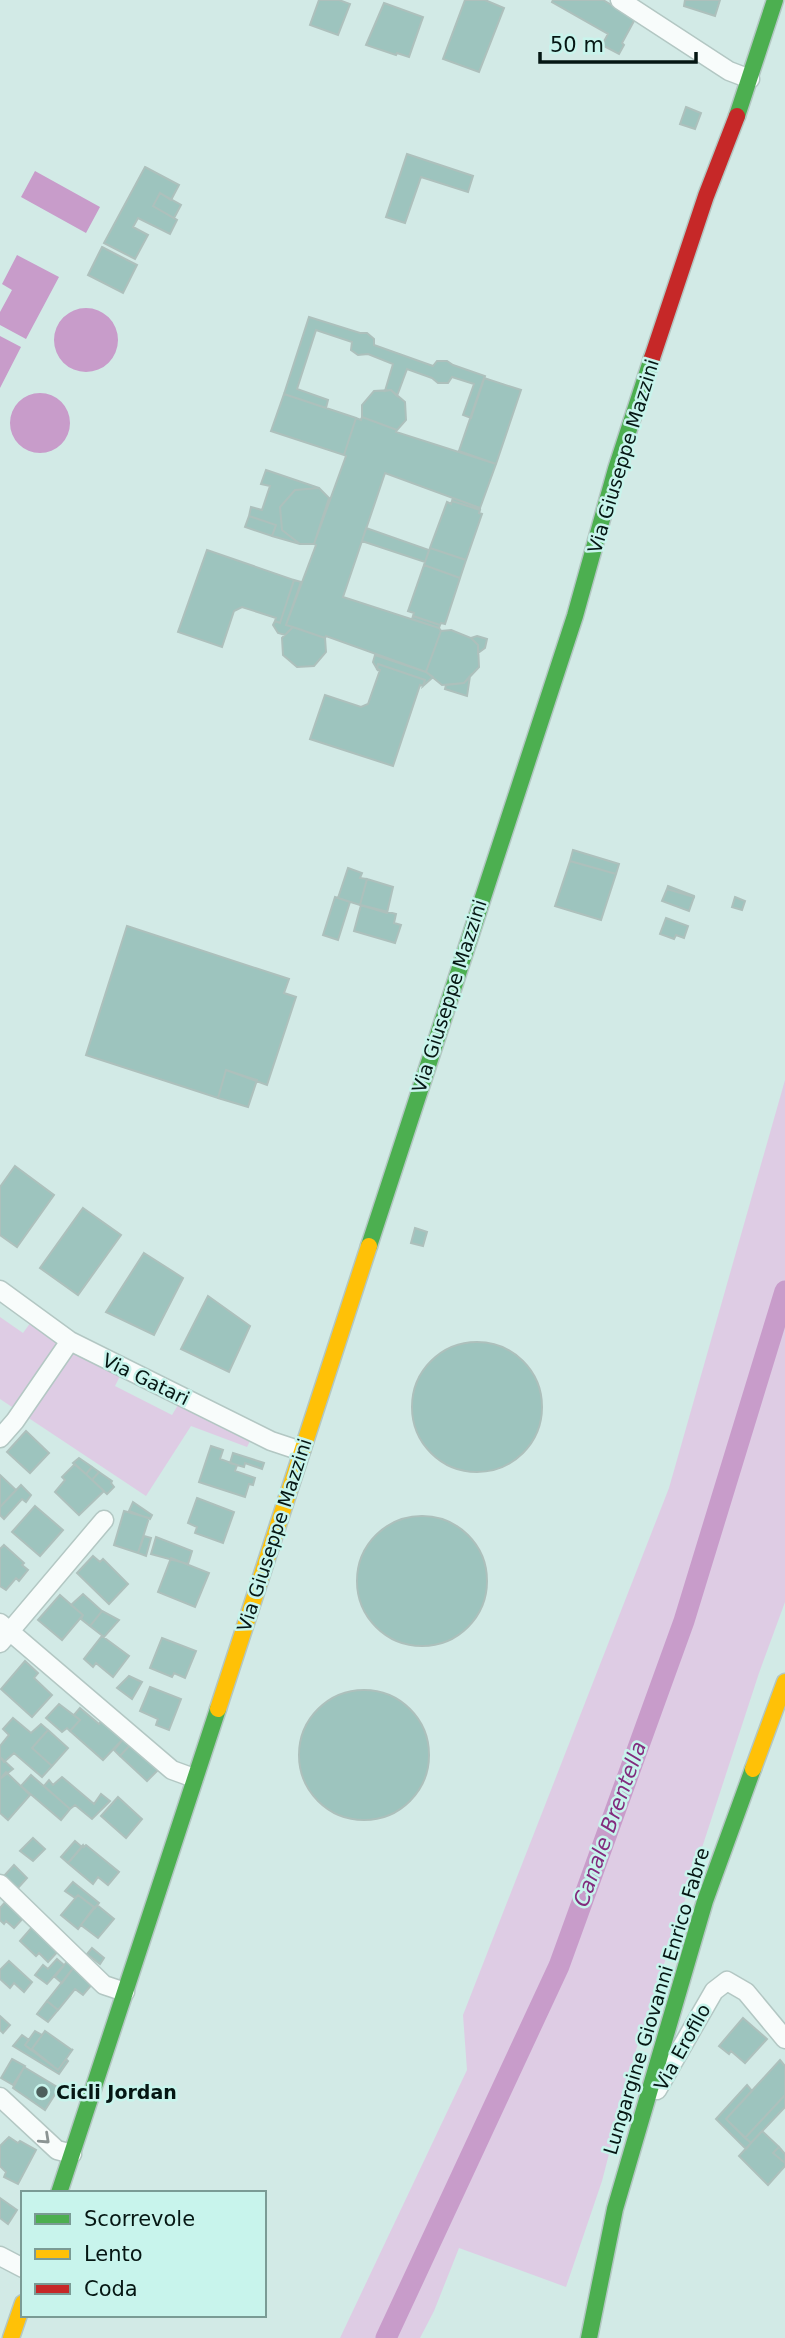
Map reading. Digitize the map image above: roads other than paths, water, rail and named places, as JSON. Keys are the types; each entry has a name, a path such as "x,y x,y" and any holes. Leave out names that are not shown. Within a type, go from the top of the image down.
{"main road":[{"name":"Via Giuseppe Mazzini","path":"60,2191 575,616 616,469 706,196 750,79 775,0"},
{"name":"Lungargine Giovanni Enrico Fabre","path":"589,2338 615,2209 705,1901 785,1682"},
{"path":"12,2338 21,2309"}],"street":[{"path":"620,0 729,71 750,79"},
{"name":"Via Gatari","path":"0,1290 65,1348 271,1441 301,1451"},
{"path":"0,1438 15,1421 65,1348"},
{"path":"104,1520 3,1633 172,1770 194,1778"},
{"path":"0,1884 104,1985 125,1992"},
{"name":"Via Erofilo","path":"643,2116 713,1991 727,1981 746,1992 785,2039"},
{"path":"0,2097 57,2150 72,2154"},
{"path":"0,2256 21,2268"}],"waterway":[{"name":"Canale Brentella","path":"386,2338 559,1966 684,1621 785,1291"}],"place":[{"name":"Cicli Jordan","path":"42,2092"}]}
